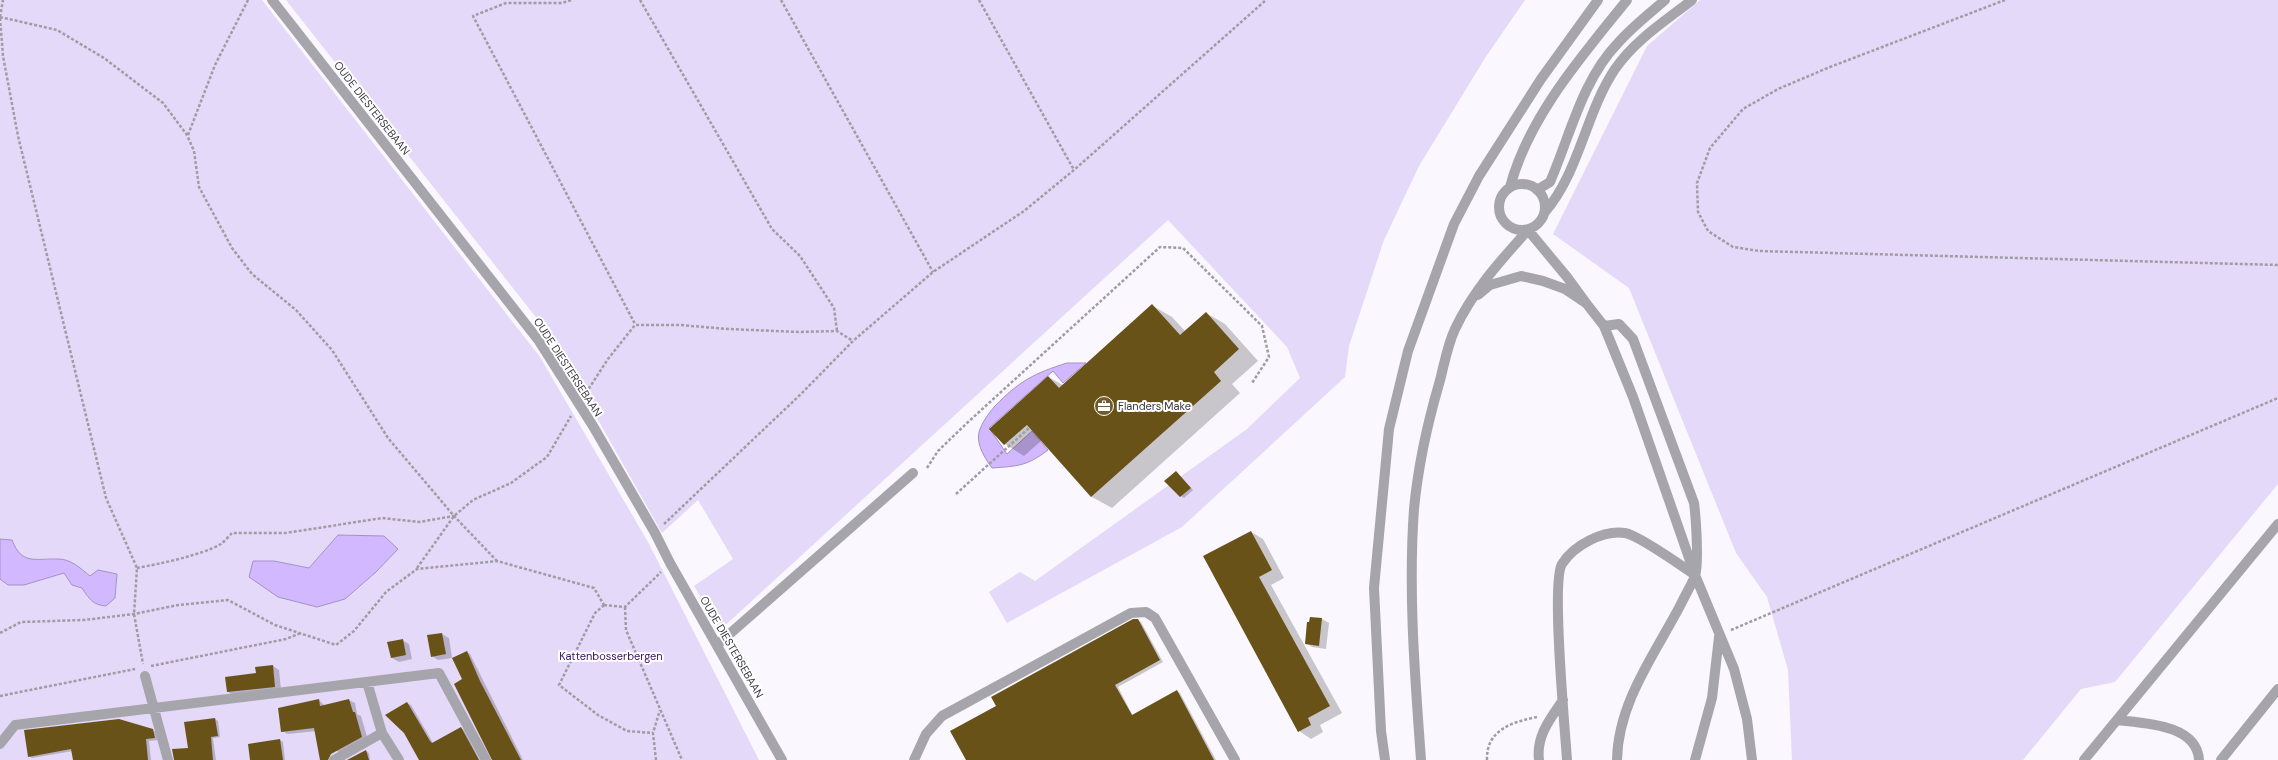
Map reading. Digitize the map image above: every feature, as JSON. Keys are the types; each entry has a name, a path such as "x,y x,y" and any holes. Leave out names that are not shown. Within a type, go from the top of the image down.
{"street":[{"name":"OUDE DIESTERSEBAAN","path":"272,0 539,341 655,533 670,563 782,760"},
{"path":"1385,760 1380,717 1374,588 1389,429 1408,351 1431,283 1454,224 1479,176 1541,79 1598,0"},
{"path":"1627,0 1562,82 1528,142 1515,168 1510,187 1500,198 1498,205 1502,220 1513,229 1528,230 1567,276 1604,326 1630,390 1695,575 1734,669 1747,719 1752,760"},
{"path":"1538,190 1550,182 1587,88 1600,66 1617,43 1666,0"},
{"path":"1420,760 1414,669 1414,508 1431,412 1454,330 1468,303 1488,273 1528,230 1539,223 1545,212 1556,199 1567,178 1599,99 1614,70 1632,47 1658,24 1692,0"},
{"path":"1510,187 1524,184 1538,190 1545,204 1545,212"},
{"path":"1468,303 1490,285 1520,276 1565,289 1586,303"},
{"path":"1604,326 1619,324 1633,339 1694,503 1695,575 1661,644 1633,691 1619,729 1617,760"},
{"path":"717,645 913,473"},
{"path":"2084,760 2278,524"},
{"path":"1567,760 1557,596 1562,564 1579,547 1603,534 1626,533 1695,575"},
{"path":"914,760 926,734 942,716 1131,613 1146,612 1155,618 1235,760"},
{"path":"1695,760 1712,698 1720,635"},
{"path":"0,744 15,725 439,673 486,760"},
{"path":"145,676 152,708 168,760"},
{"path":"367,682 382,733 399,760"},
{"path":"2221,760 2278,689"},
{"path":"1539,760 1538,751 1544,726 1564,700"},
{"path":"2117,720 2171,729 2190,739 2199,760"},
{"path":"334,760 382,733"}],"path":[{"path":"3,0 0,18 3,56 18,136 106,498 137,568 134,614 145,676"},
{"path":"188,135 215,65 248,0"},
{"path":"571,0 562,2 506,2 473,16 635,324"},
{"path":"640,0 772,229 800,256 834,308 837,331"},
{"path":"781,0 933,272"},
{"path":"979,0 1074,170"},
{"path":"655,533 802,394 853,341 933,272 1024,211 1074,170 1266,0"},
{"path":"2005,0 1817,72 1778,89 1743,109 1710,148 1697,183 1698,212 1708,231 1733,247 1759,251 2278,266"},
{"path":"0,18 58,30 104,58 163,103 188,135 194,151 199,187 232,248 252,274 296,310 332,350 388,438 454,516 497,561"},
{"path":"927,468 938,451 967,423 1070,327 1160,247 1183,248 1262,326 1269,357 1252,383"},
{"path":"0,633 21,622 84,620 134,614 178,605 228,600 275,625 336,645 354,631 386,592 417,569 454,516 473,500 511,483 547,457 578,404 608,359 635,324"},
{"path":"635,324 799,332 837,331 853,341"},
{"path":"1720,635 2278,398"},
{"path":"956,494 1029,428"},
{"path":"137,568 157,565 202,551 221,544 232,533 286,533 382,518 419,522 454,516"},
{"path":"417,569 497,561 594,588 604,605"},
{"path":"670,563 625,607 626,630 682,760"},
{"path":"604,605 625,607"},
{"path":"604,605 595,614 559,685 598,715 627,731 653,733"},
{"path":"656,760 653,733 660,709"},
{"path":"1487,760 1487,753 1493,738 1509,724 1553,714"}],"green space":[{"name":"Kattenbosserbergen","path":"0,0 262,0 540,357 648,542 759,760 0,760 0,579 8,585 64,573 72,585 82,588 88,598 106,606 116,592 117,574 108,572 90,576 76,566 59,559 27,559 21,556 12,540 0,539","holes":["338,535 398,549 376,572 345,599 274,561 309,568"]},
{"path":"286,0 1525,0 1485,58 1419,166 1384,240 1349,346 1345,377 1182,527 1007,623 989,592 1020,572 1035,581 1247,429 1300,378 1287,347 1168,220 720,630 694,586 733,559 698,500 662,533 550,335"},
{"path":"1700,0 2278,0 2278,484 2115,682 2081,689 2023,760 1792,760 1788,670 1767,597 1736,553 1629,288 1553,234 1647,46"}],"shaded area":[{"path":"1067,363 1086,363 1063,383 1053,371 989,428 1007,454 1032,431 1048,450 1034,459 1022,464 1009,467 992,468 982,451 978,437 980,428 988,415 1004,397 1020,384 1036,374"},
{"path":"338,535 384,536 398,549 376,572 345,599 317,607 278,597 249,577 253,561 274,561 309,568"},
{"path":"0,539 12,540 20,554 30,559 63,559 75,564 90,576 98,570 117,574 115,598 106,606 95,603 89,598 82,588 72,585 64,573 24,585 8,585 0,579"}],"building":[{"name":"Flanders Make","path":"1152,304 1180,335 1206,312 1239,349 1214,372 1221,381 1091,497 1027,425 1004,445 989,429 1048,376 1059,388"},
{"path":"1176,471 1191,488 1180,497 1164,481"},
{"path":"1251,531 1272,570 1259,577 1330,706 1308,718 1311,725 1298,732 1203,556"},
{"path":"1310,617 1322,618 1319,646 1305,644 1307,622 1309,622"},
{"path":"1133,619 1138,619 1160,660 1115,685 1132,715 1177,690 1214,760 966,760 950,731 996,706 991,697"},
{"path":"442,633 446,654 431,657 427,635"},
{"path":"403,639 406,655 391,658 387,642"},
{"path":"467,651 480,681 521,760 492,760 454,684 462,679 452,658"},
{"path":"273,665 275,687 227,692 225,677 256,673 255,667"},
{"path":"319,699 320,706 349,699 353,712 355,712 362,737 331,754 328,760 320,760 314,728 281,732 278,708"},
{"path":"407,702 432,743 461,727 479,760 419,760 404,733 385,715"},
{"path":"215,718 218,736 211,737 213,760 174,760 172,749 188,748 184,722"},
{"path":"119,719 153,729 155,738 146,739 148,760 73,760 71,749 28,757 24,730"},
{"path":"280,739 283,760 250,760 248,744"},
{"path":"366,750 369,760 347,760"}],"place":[{"name":"Flanders Make","path":"1104,406"}]}
